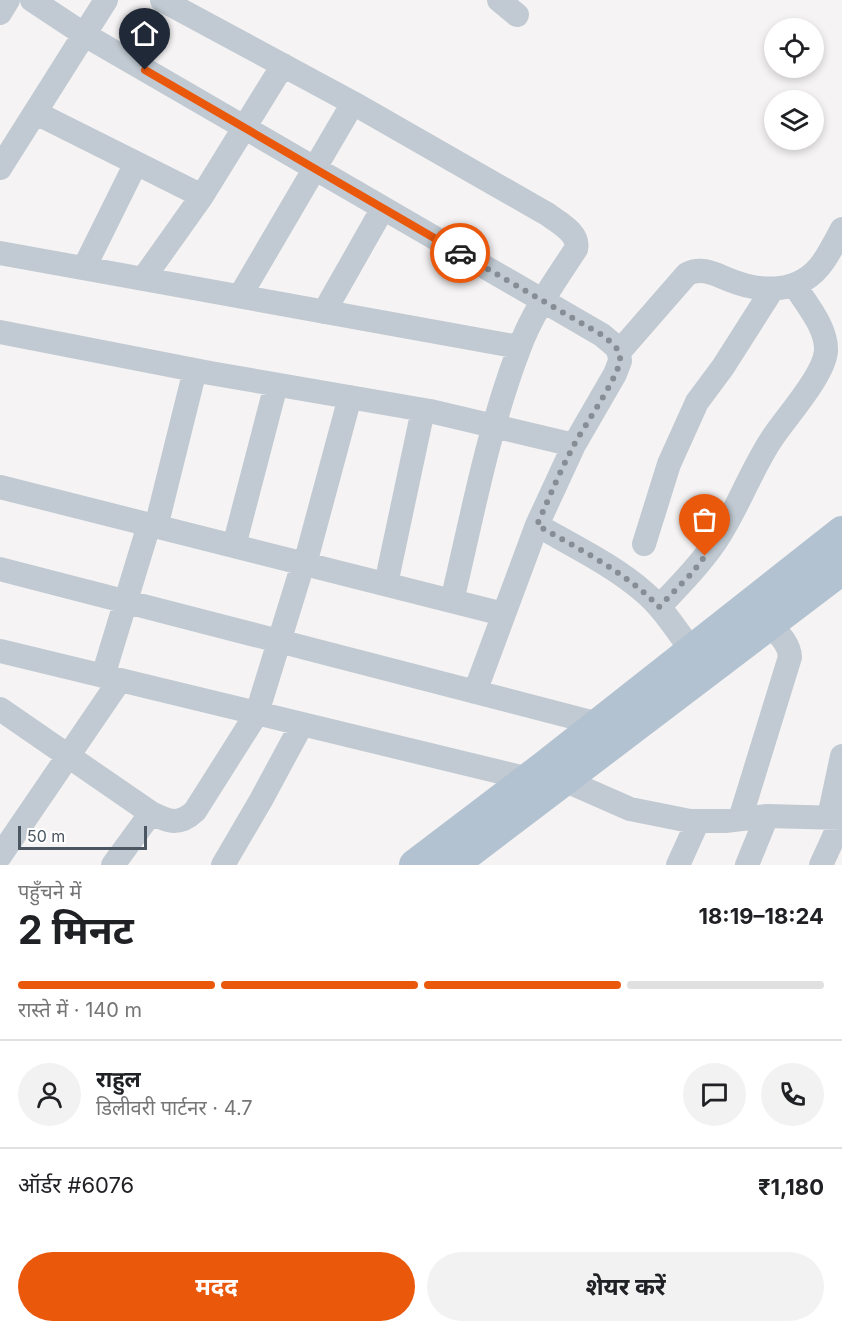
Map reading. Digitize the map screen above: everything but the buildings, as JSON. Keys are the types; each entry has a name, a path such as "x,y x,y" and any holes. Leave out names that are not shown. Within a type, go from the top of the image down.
{"main road":[{"path":"452,865 542,783 599,724 842,532"},
{"path":"414,865 542,783 842,568"}],"street":[{"path":"0,13 8,0"},
{"path":"32,0 86,35 244,128 602,335 619,352 620,361 615,374 574,445 537,525 475,692"},
{"path":"0,168 106,0"},
{"path":"162,0 353,103 547,214 575,237 576,249 542,301 519,347 493,426 452,601"},
{"path":"143,279 202,195 283,65"},
{"path":"240,297 353,103"},
{"path":"36,112 202,195"},
{"path":"84,268 136,163"},
{"path":"324,312 382,208"},
{"path":"619,352 678,282 694,271 713,273 744,285 772,290 795,286 822,264 842,229"},
{"path":"0,253 519,347"},
{"path":"659,607 693,572 716,540 769,442 813,381 825,359 824,332 795,286"},
{"path":"644,544 669,464 697,402 723,367 772,290"},
{"path":"0,332 276,385 423,410 574,445"},
{"path":"0,856 68,758 111,678 125,601 152,526 195,370"},
{"path":"234,546 276,385"},
{"path":"0,709 68,758 152,813 168,821 188,818 195,811 257,713 304,564 350,397"},
{"path":"386,584 423,410"},
{"path":"0,487 504,614"},
{"path":"537,525 613,570 645,592 692,651"},
{"path":"0,568 599,724"},
{"path":"740,819 790,657 790,648 768,623"},
{"path":"0,651 542,783 630,809 698,821 767,816 838,818"},
{"path":"223,865 302,724"},
{"path":"821,865 838,818 842,756"},
{"path":"113,865 152,813"},
{"path":"747,865 767,816"},
{"path":"678,865 698,821"}],"way so far":[{"path":"460,253 602,335 619,352 620,361 615,374 574,445 537,525 613,570 645,592 659,607 693,572 705,556"}],"route":[{"path":"145,70 460,253"}]}
